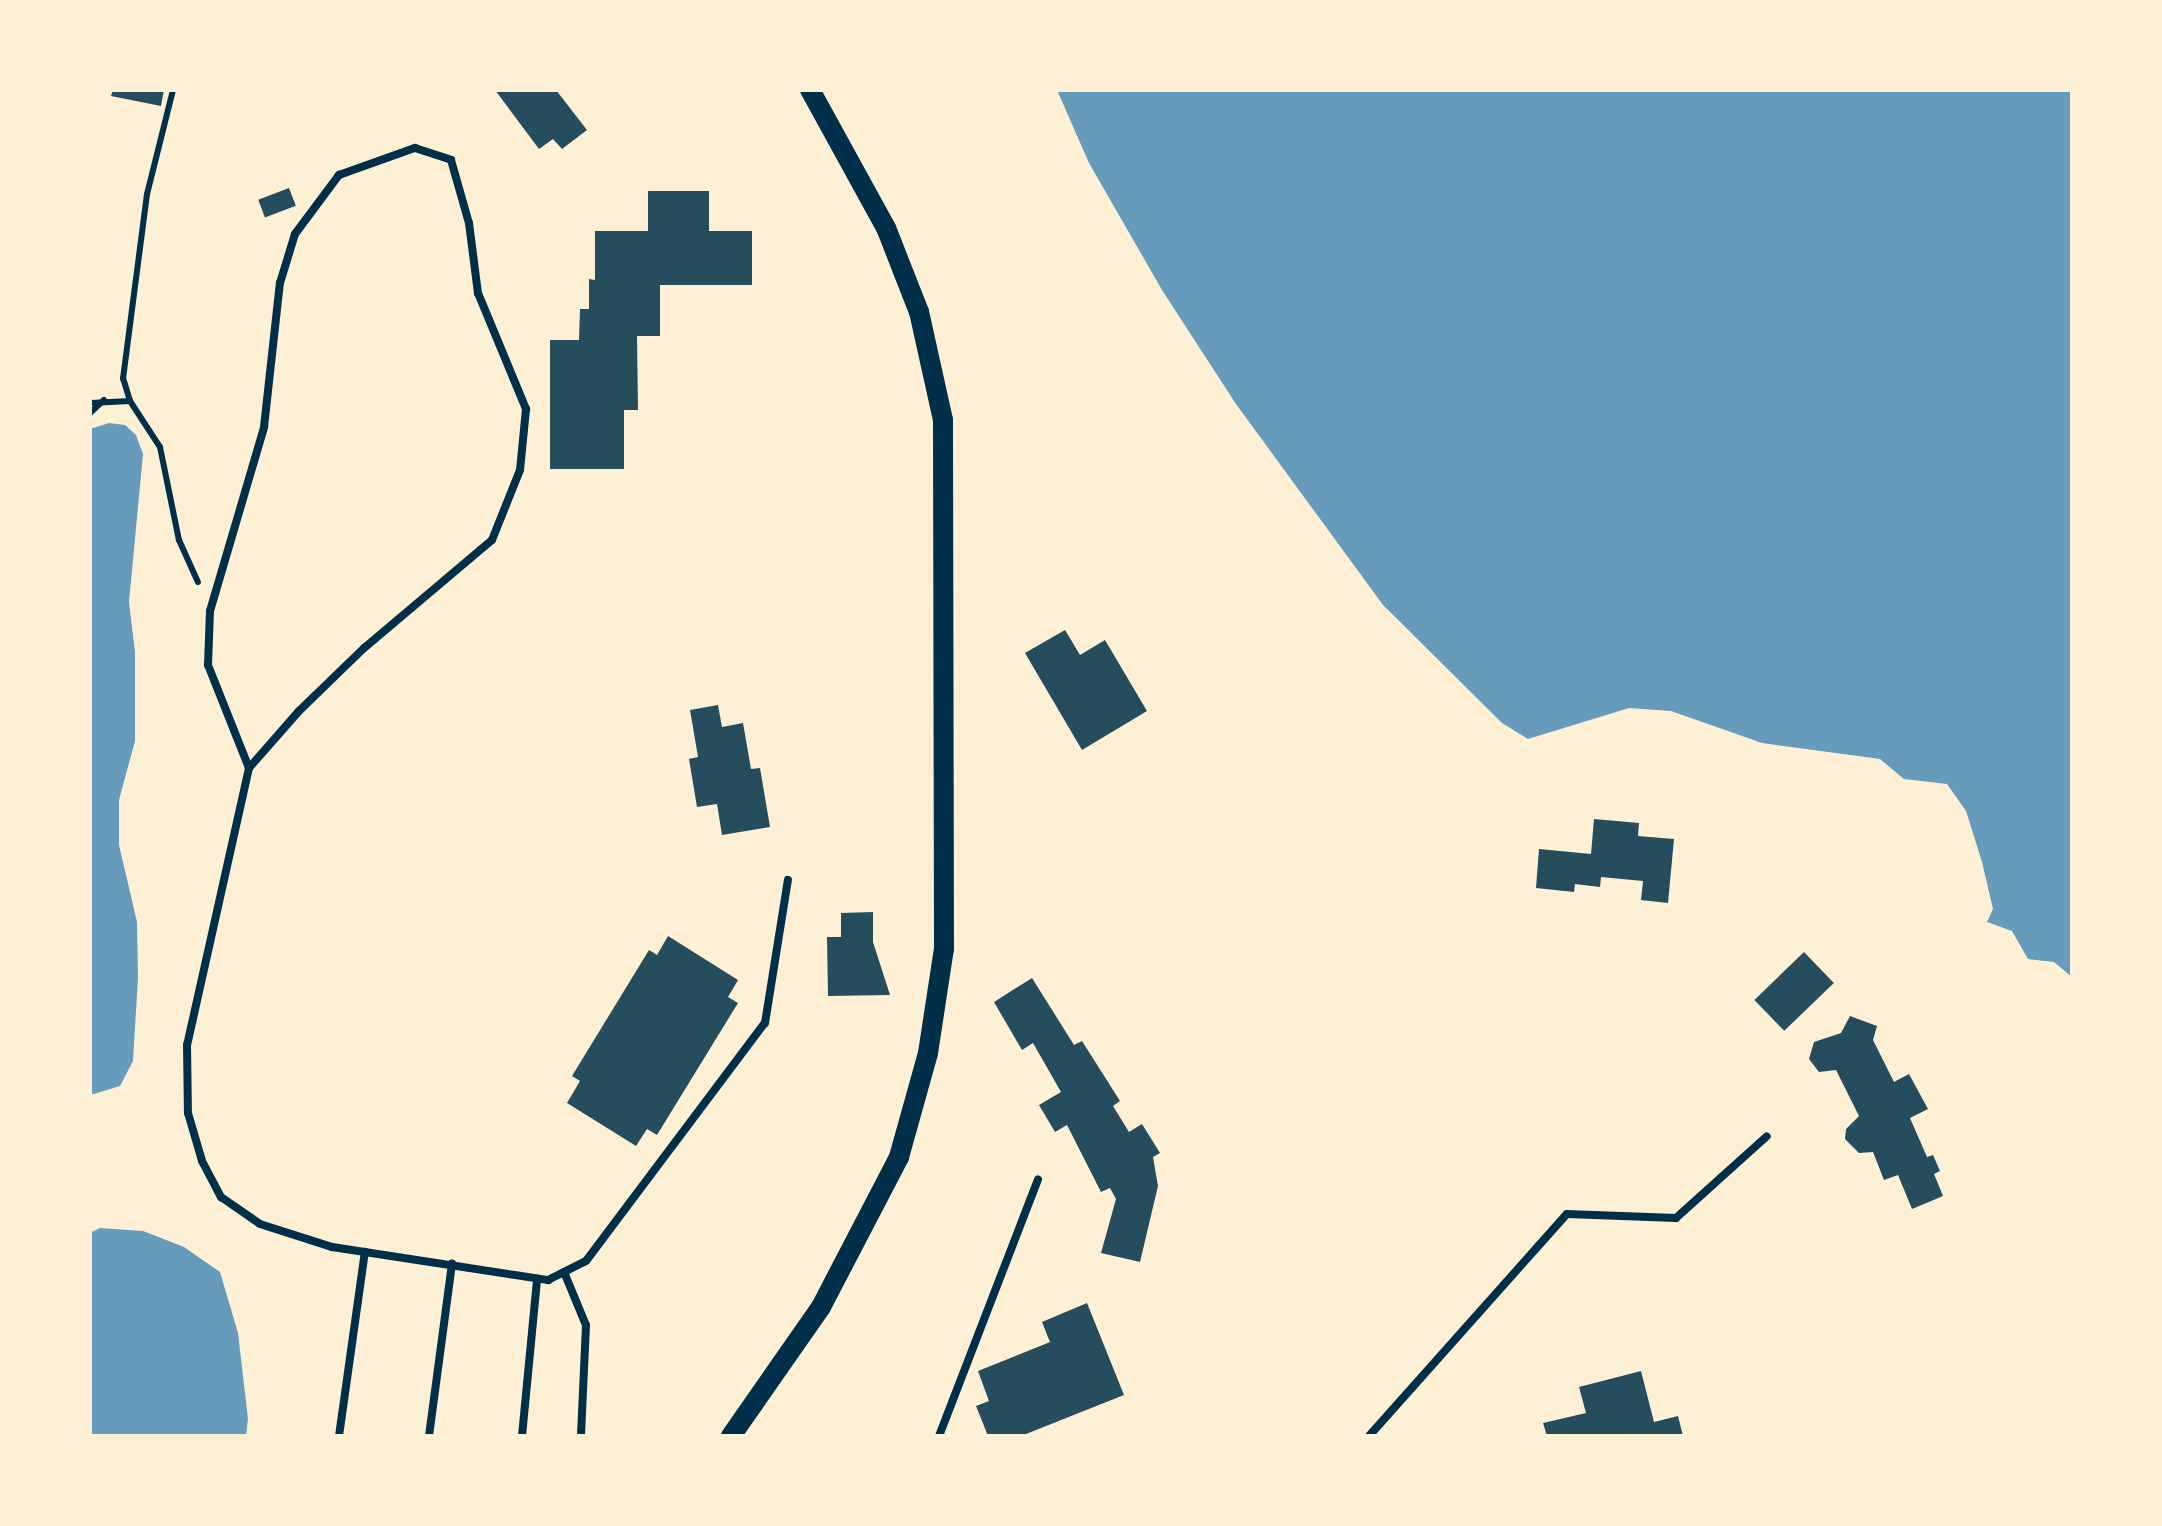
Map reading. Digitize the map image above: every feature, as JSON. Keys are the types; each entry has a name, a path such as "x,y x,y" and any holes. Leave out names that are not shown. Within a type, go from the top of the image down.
{"main road":[{"path":"731,1436 822,1308 899,1157 928,1053 944,948 942,420 920,312 854,165 810,90"}],"lane":[{"path":"249,768 208,666 210,611 264,427 280,283 295,234 339,175 415,148 451,160 470,223 478,293 526,409 520,470 492,540 364,648 299,711 249,768 187,1044 188,1114 202,1161 222,1197 260,1224 332,1248 548,1280 586,1261 766,1023 788,880"},
{"path":"1369,1436 1567,1214 1676,1218 1766,1136"},
{"path":"939,1436 1038,1179"},
{"path":"339,1436 366,1252"},
{"path":"429,1436 452,1264"},
{"path":"564,1272 586,1325 581,1436"},
{"path":"522,1436 537,1279"}],"path":[{"path":"174,90 147,194 123,378 130,401 160,446 180,540 210,611"},
{"path":"90,412 104,400"},
{"path":"90,403 130,401"}],"water":[{"path":"1057,90 2072,90 2072,977 2054,962 2028,959 2012,931 1987,922 1993,909 1982,862 1966,811 1947,784 1904,779 1880,759 1762,743 1671,711 1629,708 1528,739 1502,723 1383,605 1236,404 1162,290 1089,163"},
{"path":"109,423 125,425 136,435 143,454 129,602 135,652 135,741 119,800 119,845 137,922 138,978 133,1061 120,1086 90,1094 90,429"},
{"path":"100,1228 143,1231 184,1247 220,1272 238,1333 248,1419 246,1436 90,1436 90,1233"}],"building":[{"path":"113,90 164,90 161,106 111,96"},
{"path":"495,90 556,90 587,130 562,149 553,139 539,149"},
{"path":"289,188 296,206 265,218 258,200"},
{"path":"648,191 709,191 709,231 752,231 752,285 660,285 660,336 637,336 638,410 624,410 624,469 550,469 550,340 579,340 580,309 589,309 589,279 595,280 595,231 648,231"},
{"path":"1065,630 1080,655 1105,640 1147,711 1082,750 1025,653"},
{"path":"718,705 722,727 743,723 751,769 760,768 770,827 722,835 717,804 697,807 689,759 698,757 690,710"},
{"path":"1594,819 1639,823 1638,836 1674,839 1668,903 1641,900 1643,881 1601,877 1600,887 1575,884 1574,892 1536,888 1539,849 1591,854"},
{"path":"873,912 873,942 890,995 828,996 827,937 841,937 841,913"},
{"path":"668,936 738,980 728,997 738,1003 657,1135 647,1129 636,1146 567,1103 580,1081 572,1076 649,950 657,955"},
{"path":"1804,952 1834,983 1784,1031 1754,1000"},
{"path":"1032,978 1074,1045 1082,1041 1120,1101 1113,1106 1129,1132 1142,1124 1160,1153 1153,1157 1158,1186 1140,1262 1101,1253 1116,1199 1110,1188 1101,1192 1067,1125 1055,1132 1039,1105 1061,1092 1033,1043 1022,1050 994,1002"},
{"path":"1850,1016 1877,1026 1873,1040 1894,1082 1909,1074 1928,1109 1910,1118 1927,1157 1933,1155 1940,1171 1934,1174 1943,1196 1912,1209 1898,1175 1884,1180 1873,1152 1859,1153 1845,1139 1846,1129 1859,1116 1836,1070 1819,1072 1809,1059 1814,1042 1841,1033"},
{"path":"1087,1303 1124,1395 1021,1436 988,1436 976,1406 989,1401 978,1371 1050,1342 1042,1322"},
{"path":"1641,1371 1654,1422 1678,1416 1683,1436 1547,1436 1543,1423 1586,1413 1579,1387"}]}
